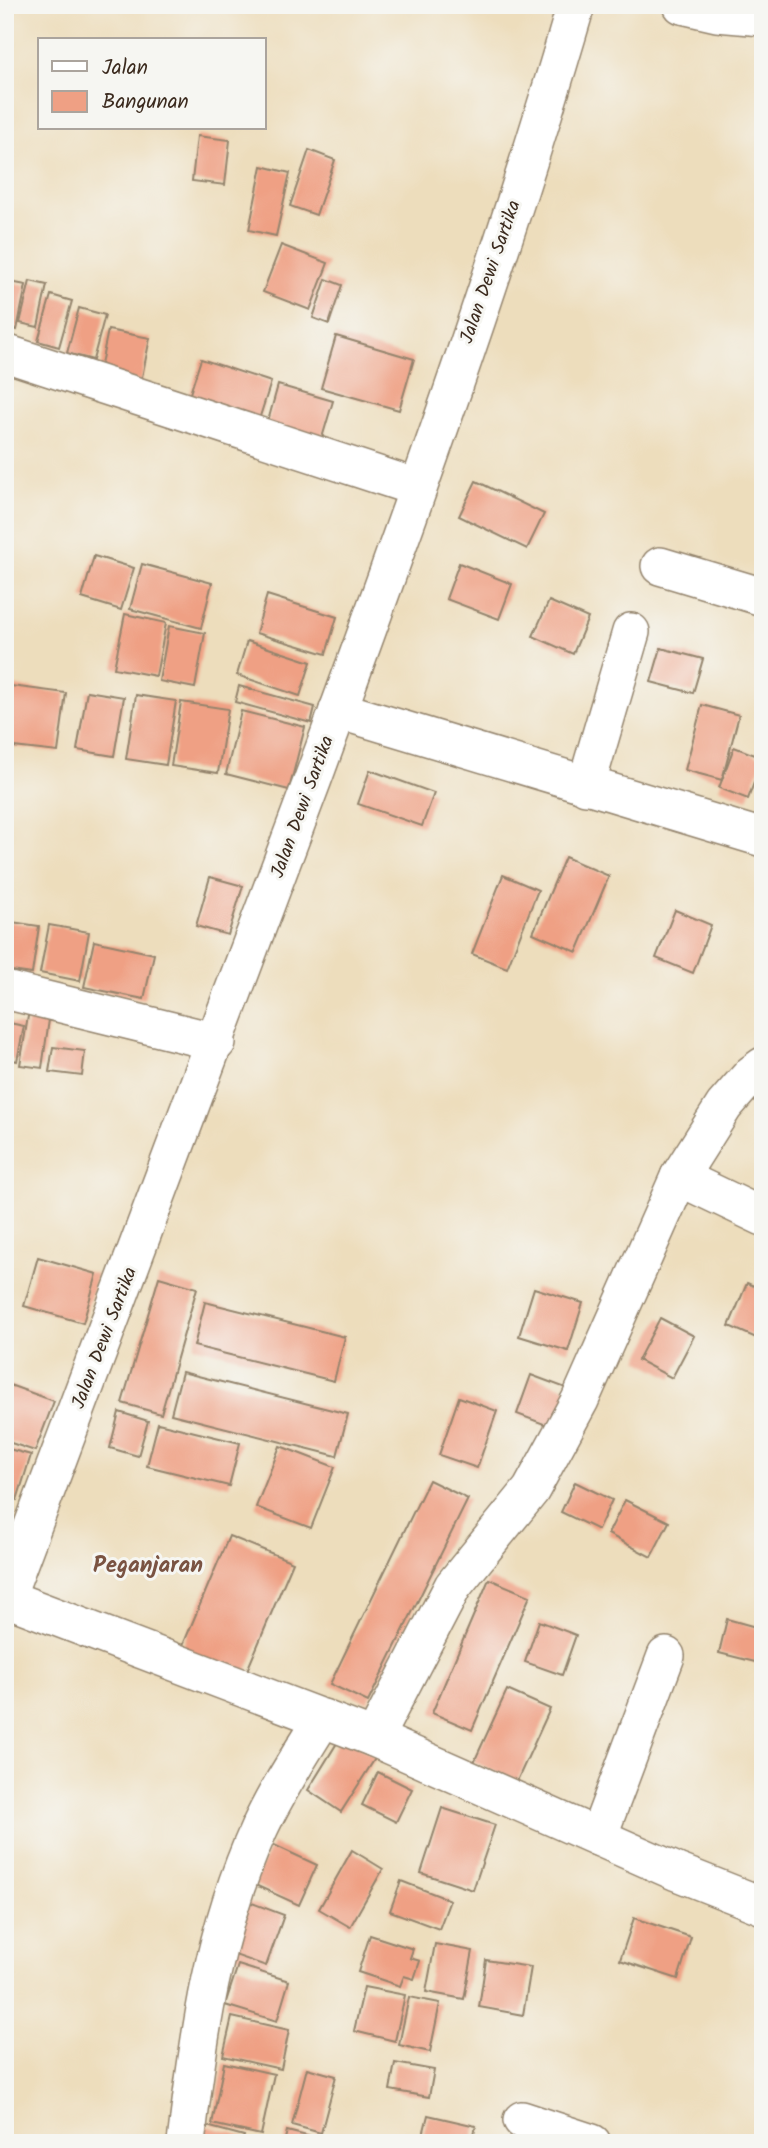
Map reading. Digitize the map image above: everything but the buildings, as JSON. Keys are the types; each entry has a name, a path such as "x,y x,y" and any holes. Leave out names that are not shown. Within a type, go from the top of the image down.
{"street":[{"name":"Jalan Dewi Sartika","path":"6,1599 217,1042 384,589 543,118 576,5"},
{"path":"682,5 718,13 763,17"},
{"path":"5,354 418,488"},
{"path":"660,566 763,597"},
{"path":"586,786 631,632"},
{"path":"338,710 763,838"},
{"path":"5,990 217,1042"},
{"path":"374,1738 453,1586 531,1490 580,1400 679,1177 724,1106 752,1073 763,1066"},
{"path":"679,1177 763,1217"},
{"path":"6,1599 374,1738 677,1872 763,1906"},
{"path":"598,1837 666,1656"},
{"path":"186,2143 205,1999 229,1907 260,1827 323,1718"},
{"path":"522,2120 592,2143"}],"district":[{"name":"Peganjaran","path":"148,1566"}]}
